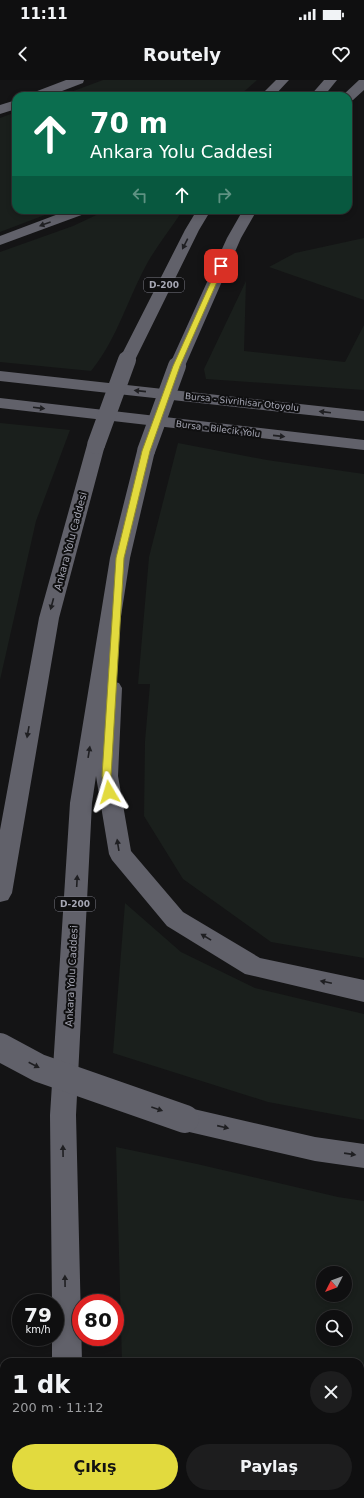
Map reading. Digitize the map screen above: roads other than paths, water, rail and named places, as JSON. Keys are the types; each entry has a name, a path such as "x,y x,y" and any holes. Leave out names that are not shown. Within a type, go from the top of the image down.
{"highway":[{"path":"47,92 78,80"},
{"path":"271,92 283,80"},
{"path":"283,92 292,80"},
{"path":"320,92 331,80"},
{"path":"352,94 364,83"},
{"path":"0,110 12,106"},
{"path":"0,240 71,214"},
{"name":"Ankara Yolu Caddesi","path":"0,893 48,618 96,445 127,360 192,230 202,214"},
{"name":"Ankara Yolu Caddesi","path":"67,1358 63,1115 81,803 120,558 146,451 177,366 234,238 248,214"},
{"path":"234,238 253,214"},
{"name":"Bursa - Sivrihisar Otoyolu","path":"0,376 364,416"},
{"name":"Bursa - Bilecik Yolu","path":"0,403 364,445"},
{"path":"120,558 107,776 120,854 175,919 254,967 364,991"},
{"path":"0,1047 39,1068 184,1119 314,1149 364,1156"}]}
